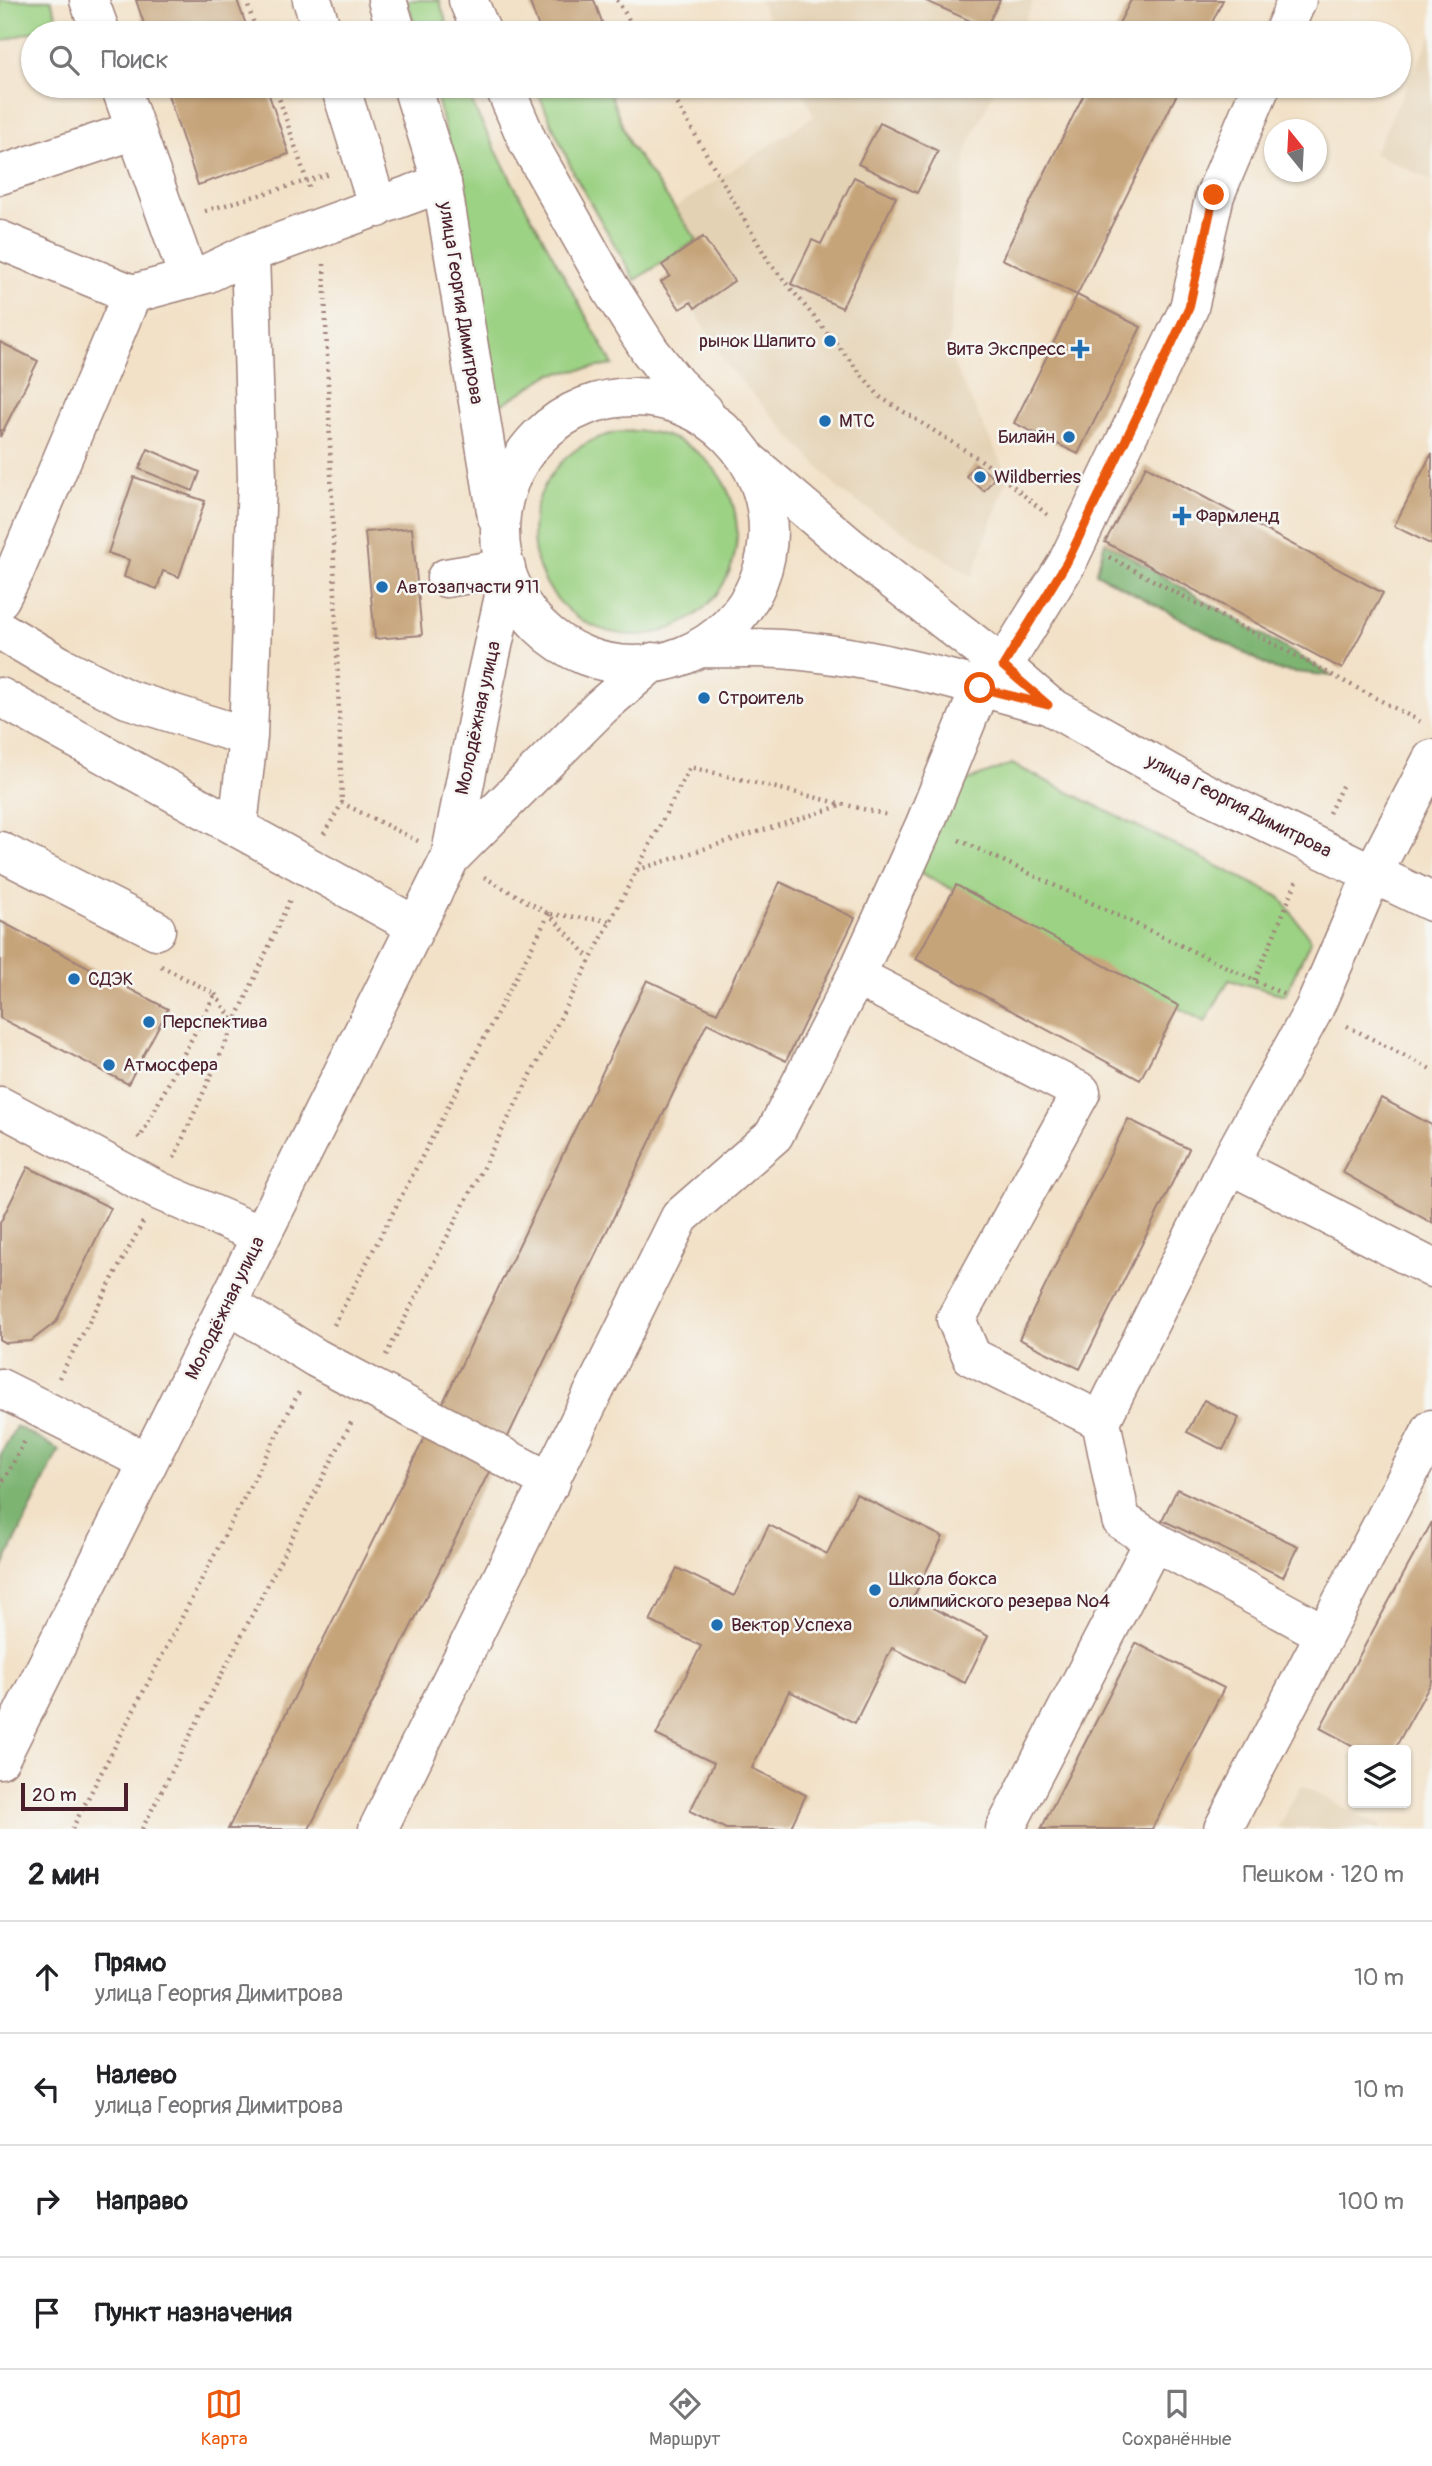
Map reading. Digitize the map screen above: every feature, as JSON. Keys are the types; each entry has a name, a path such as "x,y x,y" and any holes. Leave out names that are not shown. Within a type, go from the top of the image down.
{"main road":[{"path":"89,0 97,21"},
{"path":"312,0 319,21"},
{"path":"387,0 393,21"},
{"path":"468,0 477,21"},
{"path":"1288,21 1297,0"},
{"path":"124,98 189,279"},
{"path":"344,98 378,208"},
{"name":"улица Георгия Димитрова","path":"416,98 442,183 498,523 499,548 507,573"},
{"path":"446,578 507,573 535,623 567,645 606,661 626,664 653,662 677,657 699,648 725,629 740,613 754,592 763,566 770,527 760,485 748,461 715,422 676,384 650,351 623,309 528,142 509,98"},
{"path":"378,1829 680,1217 774,1135 856,975 991,677 1067,562 1189,308 1214,195 1256,98"},
{"path":"0,175 136,130"},
{"path":"0,240 132,294 206,274 250,253 442,183"},
{"path":"238,826 248,737 257,479 250,253"},
{"path":"5,578 132,294"},
{"path":"498,523 518,464 547,431 568,415 591,404 612,398 662,400 678,404 715,422"},
{"name":"улица Георгия Димитрова","path":"748,461 849,546 991,677 1048,705 1201,791 1432,902"},
{"name":"Молодёжная улица","path":"0,1759 450,858 507,573"},
{"path":"0,630 59,665 127,699 248,737"},
{"name":"улица Георгия Димитрова","path":"699,648 780,649 920,671 991,677"},
{"name":"Молодёжная улица","path":"450,858 601,707 653,662"},
{"path":"0,697 416,926"},
{"path":"1325,1634 1154,1541 1121,1520 1101,1422 1229,1164 1314,1009 1373,873 1432,759"},
{"path":"0,851 156,947"},
{"path":"856,975 1081,1091 956,1320 972,1357 1101,1422"},
{"path":"0,1106 159,1191 261,1235"},
{"path":"1229,1164 1432,1268"},
{"path":"228,1304 316,1358 551,1482"},
{"path":"0,1388 148,1462"},
{"path":"1223,1829 1432,1429"},
{"path":"1005,1829 1154,1541"}],"path":[{"path":"246,0 253,21"},
{"path":"618,0 630,21"},
{"path":"0,1487 159,1191 305,865 342,803 322,226 279,98"},
{"path":"674,98 769,262 880,397 984,462 1077,540 1432,728"},
{"path":"198,213 365,164"},
{"path":"142,1829 690,767 925,824 1314,1009 1432,1070"},
{"path":"342,803 450,858 549,914 610,921"},
{"path":"636,870 845,804"},
{"path":"156,947 215,994 234,1023"},
{"path":"129,1132 141,1138 215,994"}],"shaded area":[{"path":"759,0 1034,0 1024,21 769,21"},
{"path":"1432,34 1432,181 1374,153 1401,98 1411,98 1411,77"},
{"name":"рынок Шапито","path":"806,98 990,98 966,151 948,353 1008,477 972,576 840,491 729,368 644,228 814,116"},
{"path":"1301,1785 1385,1829 1277,1829"}],"green space":[{"path":"0,0 51,0 58,21 21,21 21,35 0,42"},
{"path":"407,0 439,0 446,21 413,21"},
{"path":"437,98 471,98 514,185 613,365 551,374 499,406 464,203"},
{"path":"540,98 612,98 630,145 697,240 635,280 575,176"},
{"path":"635,431 674,439 707,461 729,494 737,533 729,572 707,605 674,627 635,635 596,627 563,605 541,572 533,533 541,494 563,461 596,439"},
{"path":"1105,542 1333,676 1276,670 1096,573"},
{"path":"1012,764 1280,897 1311,940 1285,995 1229,980 1205,1022 906,865 955,785"},
{"path":"16,1426 59,1450 0,1573 0,1456"}],"building":[{"path":"136,0 237,0 245,21 143,21"},
{"path":"529,0 594,0 602,21 537,21"},
{"path":"924,0 1000,0 990,21 970,21"},
{"path":"1131,0 1223,0 1213,21 1120,21"},
{"path":"169,98 270,98 289,154 198,185"},
{"path":"1082,98 1175,98 1077,295 1002,259"},
{"path":"880,123 938,151 917,193 858,164"},
{"path":"854,177 896,197 842,308 791,284 812,240 821,244"},
{"path":"703,237 734,281 695,308 691,302 680,309 661,282 670,276 662,265"},
{"path":"1077,295 1141,327 1078,454 1014,423"},
{"path":"0,342 38,361 0,437"},
{"path":"148,449 200,472 193,491 139,469"},
{"path":"1432,453 1432,545 1394,526"},
{"name":"Wildberries","path":"976,464 994,478 984,491 966,476"},
{"path":"1146,466 1383,593 1342,669 1105,542"},
{"path":"134,477 205,501 179,577 163,571 157,589 124,577 129,560 108,553"},
{"path":"412,528 422,635 375,639 365,532"},
{"path":"780,882 855,918 786,1061 707,1023 502,1449 436,1417 647,980 717,1013"},
{"path":"956,885 1179,1006 1140,1080 916,959"},
{"path":"0,921 168,1009 128,1084 0,1018"},
{"path":"1381,1098 1432,1125 1432,1223 1342,1172"},
{"path":"1128,1119 1189,1149 1080,1369 1019,1339"},
{"path":"28,1167 111,1208 56,1322 31,1341 5,1343 0,1340 0,1223"},
{"path":"1204,1400 1239,1418 1223,1450 1187,1432"},
{"path":"427,1433 492,1466 309,1829 228,1829"},
{"path":"1177,1489 1298,1546 1283,1577 1162,1520"},
{"path":"856,1494 943,1537 913,1598 988,1636 965,1683 892,1648 855,1723 789,1691 752,1768 806,1795 790,1829 726,1829 690,1811 714,1763 656,1735 701,1646 650,1621 677,1568 734,1596 769,1525 827,1554"},
{"path":"1432,1522 1432,1681 1397,1745 1352,1745 1320,1728"},
{"path":"1136,1643 1224,1688 1152,1829 1041,1829"}],"place":[{"name":"рынок Шапито","path":"830,341"},
{"name":"Вита Экспресс","path":"1080,349"},
{"name":"МТС","path":"825,421"},
{"name":"Билайн","path":"1069,437"},
{"name":"Wildberries","path":"980,477"},
{"name":"Фармленд","path":"1182,516"},
{"name":"Автозапчасти 911","path":"382,587"},
{"name":"Строитель","path":"704,698"},
{"name":"СДЭК","path":"74,979"},
{"name":"Перспектива","path":"149,1022"},
{"name":"Атмосфера","path":"109,1065"},
{"name":"Школа бокса олимпийского резерва №4","path":"875,1590"},
{"name":"Вектор Успеха","path":"717,1625"}],"route":[{"path":"980,688 1048,705 1003,666 1067,562 1189,308 1214,195"}]}
